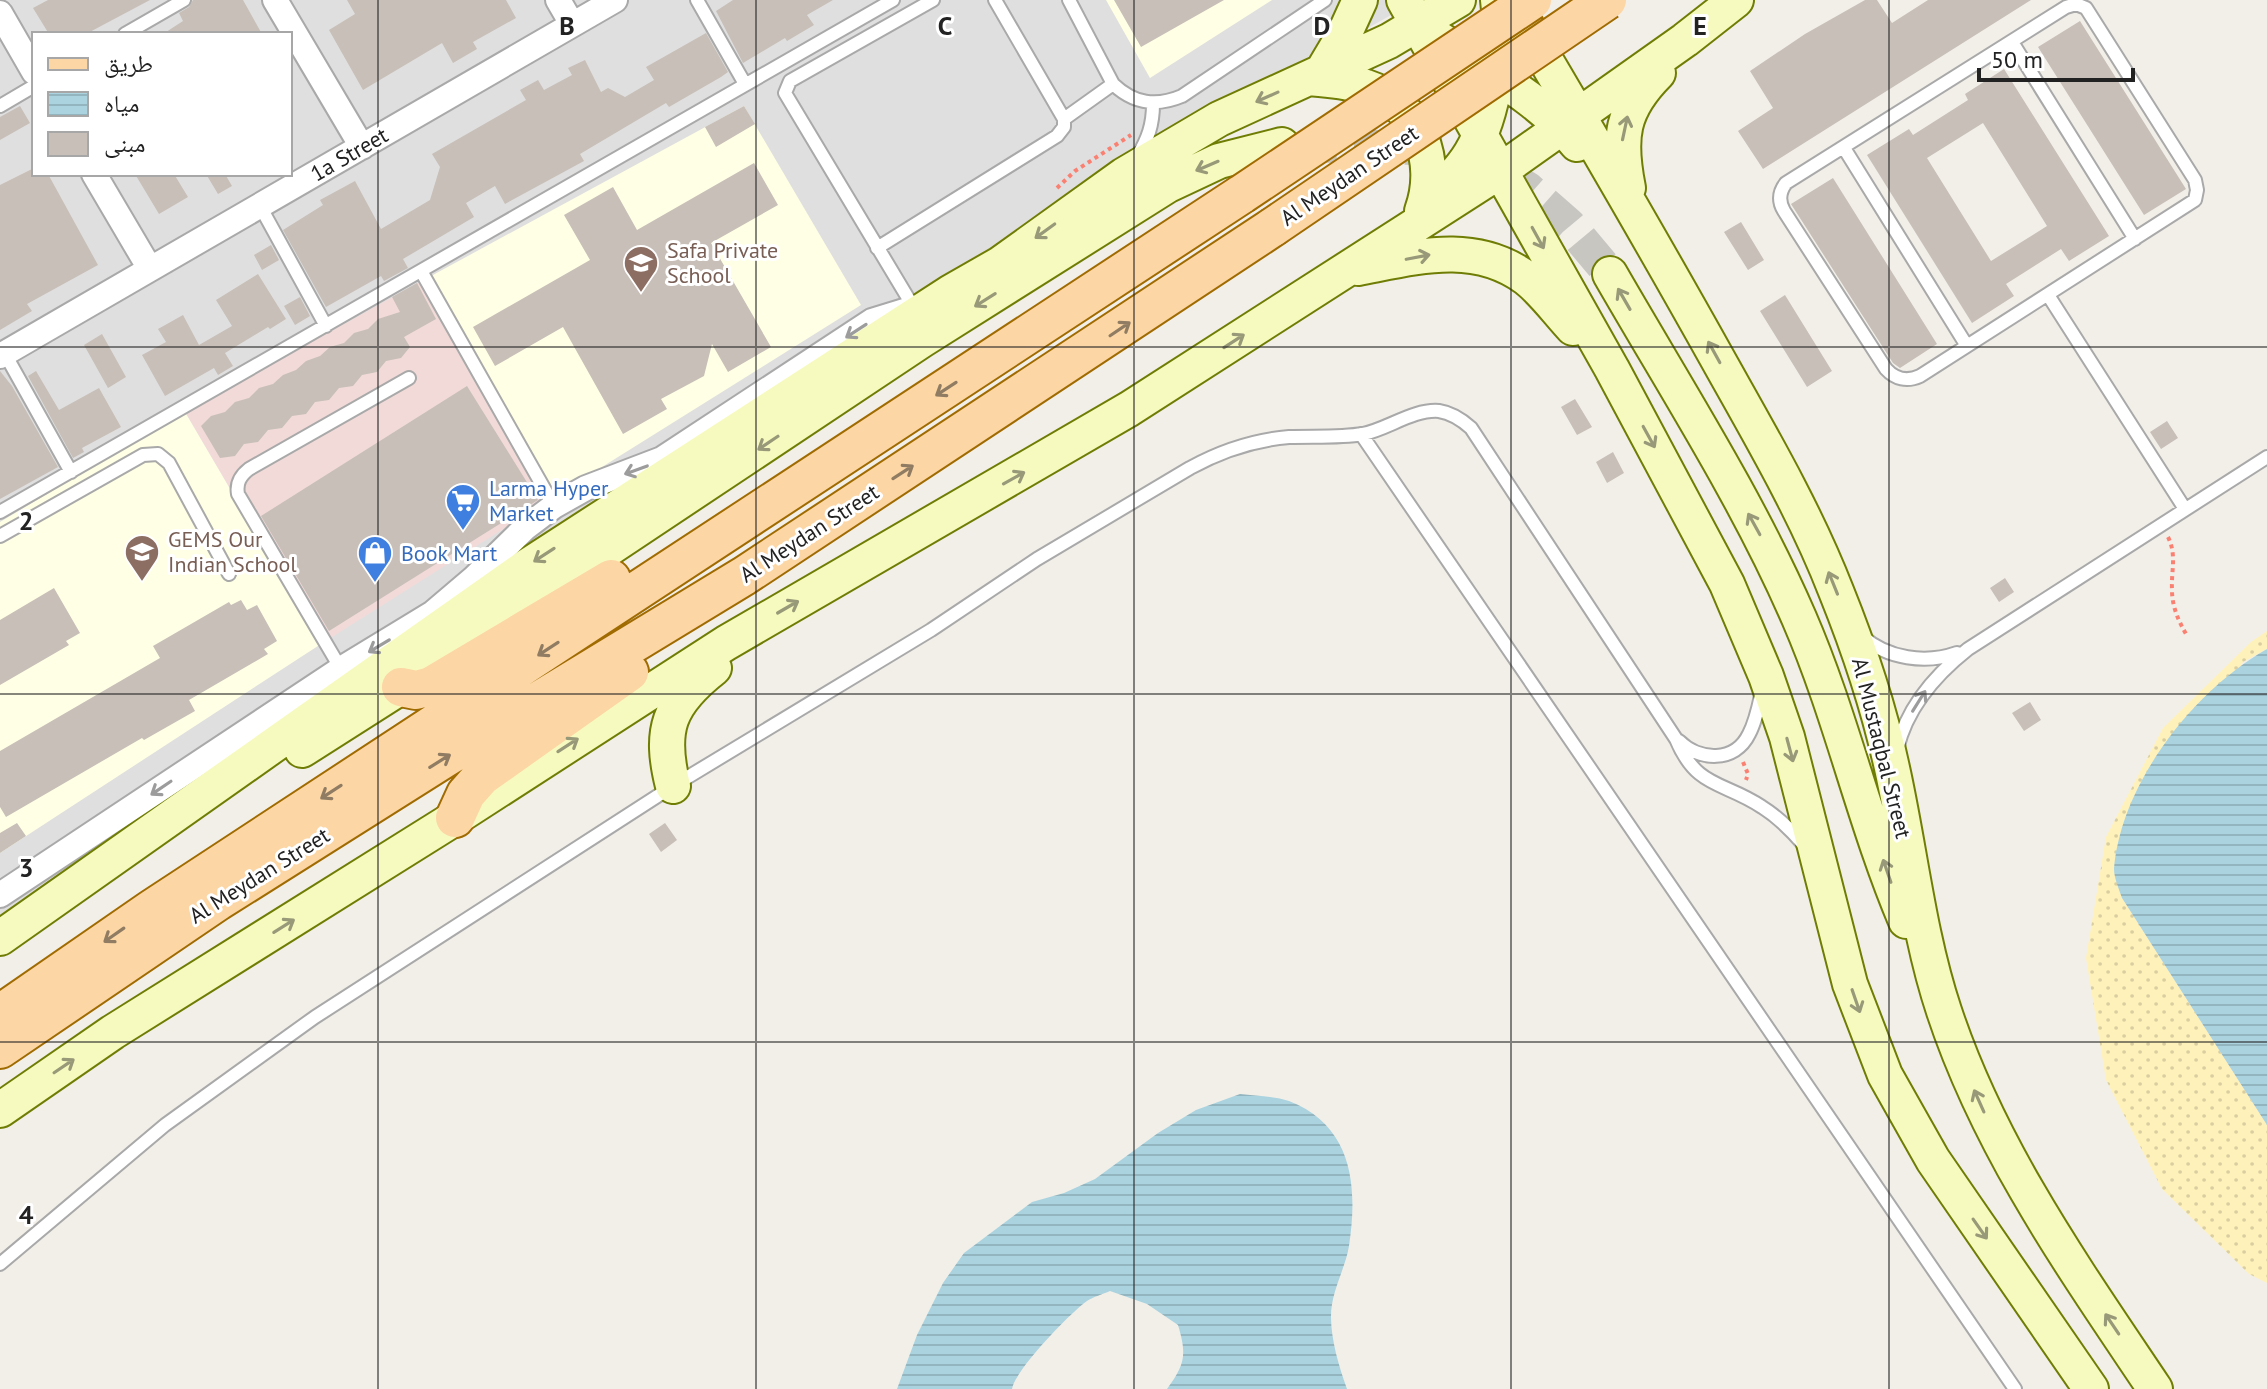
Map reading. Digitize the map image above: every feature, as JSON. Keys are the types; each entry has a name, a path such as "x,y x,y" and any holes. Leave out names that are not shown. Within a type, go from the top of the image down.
{"main road":[{"path":"1316,75 1350,24 1360,0"},
{"name":"Al Meydan Street","path":"0,1049 218,901 448,756 744,576 1273,227 1607,0"},
{"path":"0,1110 113,1032 455,818 726,643 1129,409 1500,171 1685,40 1736,0"},
{"path":"0,938 529,565 922,308 1000,264 1124,175 1219,119 1389,41 1411,12 1454,1 1500,70 1500,171"},
{"path":"1418,223 1438,193 1461,167 1480,136 1517,3"},
{"name":"Al Meydan Street","path":"0,1014 152,909 800,483 1082,302 1517,3"},
{"name":"Al Mustaqbal Street","path":"1517,3 1571,121 1632,204 1782,473 1818,548 1850,626 1892,767 1931,967 1958,1052 2009,1161 2063,1252 2155,1389"},
{"path":"1411,12 1500,70 1541,92 1571,121"},
{"path":"1411,12 1705,540 1766,676 1787,737 1850,984 1866,1031 1891,1086 1933,1160 2091,1389"},
{"path":"1632,204 1622,150 1629,111 1639,94 1685,40"},
{"path":"1316,75 1384,94 1411,118 1420,134 1430,169 1429,187 1418,223"},
{"path":"235,770 253,772 271,768 401,687 922,340 1168,185 1219,161 1282,145"},
{"path":"1341,272 1436,254 1477,256 1503,265 1527,279 1612,369"},
{"path":"1610,274 1742,503 1782,580 1826,687 1896,898 1931,967"},
{"path":"401,687 416,690 431,686 765,490 783,482 800,483"},
{"path":"455,818 466,794 482,776 722,603 735,591 744,576"},
{"path":"673,786 665,755 673,713 684,695 721,661 726,643"}],"street":[{"path":"275,0 362,147"},
{"path":"558,0 572,24"},
{"name":"1a Street","path":"2,355 615,0"},
{"path":"0,13 32,69"},
{"path":"95,176 150,269"},
{"path":"3,891 341,669 433,613 454,597 525,528 554,506 586,488 662,459 872,321 922,308"}],"lane":[{"path":"128,32 184,0"},
{"path":"697,0 745,84"},
{"path":"0,512 893,0"},
{"path":"922,308 877,248 785,93 790,81 933,0"},
{"path":"877,248 1057,136 1064,127 1064,119 995,0"},
{"path":"1069,0 1113,84 1124,95 1153,104 1182,96 1321,1"},
{"path":"2071,5 2086,8 2195,180 2197,190 2191,204 1914,379 1901,379 1890,374 1784,211 1780,197 1786,183 1844,148 2071,5"},
{"path":"2012,42 2135,239"},
{"path":"1064,119 1113,84"},
{"path":"0,106 32,87"},
{"path":"1124,175 1147,139 1153,121 1153,104"},
{"path":"1844,148 1967,346"},
{"path":"260,206 326,326"},
{"path":"421,271 554,506"},
{"path":"2048,295 2185,509"},
{"path":"2,355 71,472"},
{"path":"341,669 238,494 237,487 239,479 249,469 409,378"},
{"path":"0,1264 120,1162 258,1056 673,786 931,630 1037,559 1208,458 1266,440 1361,434 1424,412 1437,411 1461,419 1471,428 1676,739 1691,767 1702,777 1779,819 1818,861"},
{"path":"1361,434 2015,1389"},
{"path":"0,536 143,455 158,454 169,463 229,574"},
{"path":"1892,767 1908,719 1920,697 1934,679 1968,649 2267,457"},
{"path":"1850,626 1866,641 1907,658 1928,659 1968,649"},
{"path":"1676,739 1686,749 1699,755 1726,755 1737,749 1751,732 1766,676"}],"path":[{"path":"2160,525 2171,543 2174,607 2186,634"},
{"path":"1737,749 1748,774 1740,795"}],"shaded area":[{"path":"0,0 1418,0 1198,123 0,917"},
{"path":"1106,0 1272,0 1150,78"},
{"name":"Safa Private School","path":"744,106 861,305 546,502 420,282"},
{"path":"420,282 546,502 321,644 185,412"},
{"name":"GEMS Our Indian School","path":"185,412 321,644 0,853 0,522"}],"sand":[{"path":"2267,631 2267,649 2243,662 2122,898 2267,1125 2267,1283 2249,1274 2162,1189 2106,1080 2086,958 2106,837 2163,728 2251,642"}],"water":[{"path":"2267,649 2267,1125 2122,898 2114,869 2131,804 2146,772 2166,742 2213,689"},
{"path":"1240,1094 1283,1099 1310,1112 1327,1126 1346,1160 1351,1180 1352,1224 1331,1317 1336,1353 1347,1389 1167,1389 1183,1359 1178,1325 1147,1304 1110,1291 1087,1301 1044,1342 1015,1380 1012,1389 897,1389 917,1335 943,1283 964,1253 1032,1202 1064,1193 1095,1179 1158,1133 1196,1110"}],"building":[{"path":"48,0 150,0 90,32 48,32 33,8"},
{"path":"193,0 243,0 261,32 166,32 183,21 179,13 189,7"},
{"path":"347,0 506,0 516,18 473,42 477,49 453,63 442,43 363,90 329,30 355,14"},
{"path":"733,0 833,0 807,15 814,25 743,63 716,11"},
{"path":"1114,0 1224,0 1141,47"},
{"path":"1865,0 1877,0 1892,23 1928,0 2031,0 1763,169 1738,131 1773,108 1750,71 1805,34"},
{"path":"2080,21 2186,189 2144,215 2038,47"},
{"path":"706,33 728,72 669,107 666,103 580,154 584,161 505,204 495,186 466,203 474,217 403,259 408,268 384,281 381,276 326,307 283,230 323,205 320,200 355,181 381,229 430,200 440,167 432,154 526,100 520,90 538,80 544,90 572,75 568,68 585,60 601,92 608,88 625,97 654,80 646,67"},
{"path":"2004,69 2109,236 2069,261 2061,249 2006,284 2014,296 1972,323 1867,155 1909,129 1913,135 1968,100 1965,94","holes":["1983,123 2047,226 1991,261 1927,158"]},
{"path":"20,106 30,123 0,140 0,117"},
{"path":"744,106 755,124 716,147 705,127"},
{"path":"754,163 778,205 711,243 771,347 728,372 712,344 704,376 661,399 667,409 623,434 563,327 495,366 473,327 590,260 564,215 613,187 637,230"},
{"path":"32,169 32,176 49,176 98,265 27,304 32,311 0,330 0,185"},
{"path":"136,176 175,176 188,197 159,214"},
{"path":"207,176 226,176 232,186 218,194"},
{"path":"1833,178 1937,344 1900,368 1893,363 1791,204"},
{"path":"1741,222 1764,260 1748,270 1724,232"},
{"path":"271,245 279,260 262,270 254,255"},
{"path":"258,274 286,319 225,353 233,366 218,375 214,368 165,396 142,355 166,342 158,329 183,315 199,345 232,326 216,300"},
{"path":"417,283 436,319 404,337 410,347 401,358 386,361 377,372 362,375 353,386 339,388 329,400 315,402 306,414 292,416 282,428 268,430 258,442 244,444 235,456 220,458 201,426 211,416 225,412 235,402 249,398 259,388 273,384 330,347 344,343 354,333 368,329 378,319 400,312 392,297"},
{"path":"1785,295 1832,371 1807,387 1760,311"},
{"path":"300,297 310,316 295,325 284,306"},
{"path":"102,334 126,377 108,388 84,345"},
{"path":"0,371 12,386 58,467 0,499"},
{"path":"36,371 59,410 99,388 121,427 82,448 84,452 73,458 28,376"},
{"path":"467,386 538,500 329,631 261,516"},
{"path":"1575,399 1592,427 1577,435 1561,407"},
{"path":"2167,421 2178,438 2161,449 2150,432"},
{"path":"1613,452 1624,473 1607,483 1596,462"},
{"path":"2005,578 2014,592 1999,602 1990,588"},
{"path":"54,588 80,633 66,641 69,645 0,685 0,620"},
{"path":"241,600 247,610 257,605 277,641 264,649 268,654 189,700 195,711 6,817 0,807 0,751 160,658 153,646 229,602 231,605"},
{"path":"2030,702 2041,720 2024,731 2012,713"},
{"path":"17,823 26,836 0,853 0,833"},
{"path":"665,823 677,840 661,852 649,834"}],"tunnel":[{"path":"1303,145 1416,148 1473,162 1527,188 1569,225 1610,274"}],"place":[{"name":"Safa Private School","path":"641,294"},
{"name":"Larma Hyper Market","path":"463,532"},
{"name":"GEMS Our Indian School","path":"142,583"},
{"name":"Book Mart","path":"375,584"}]}
